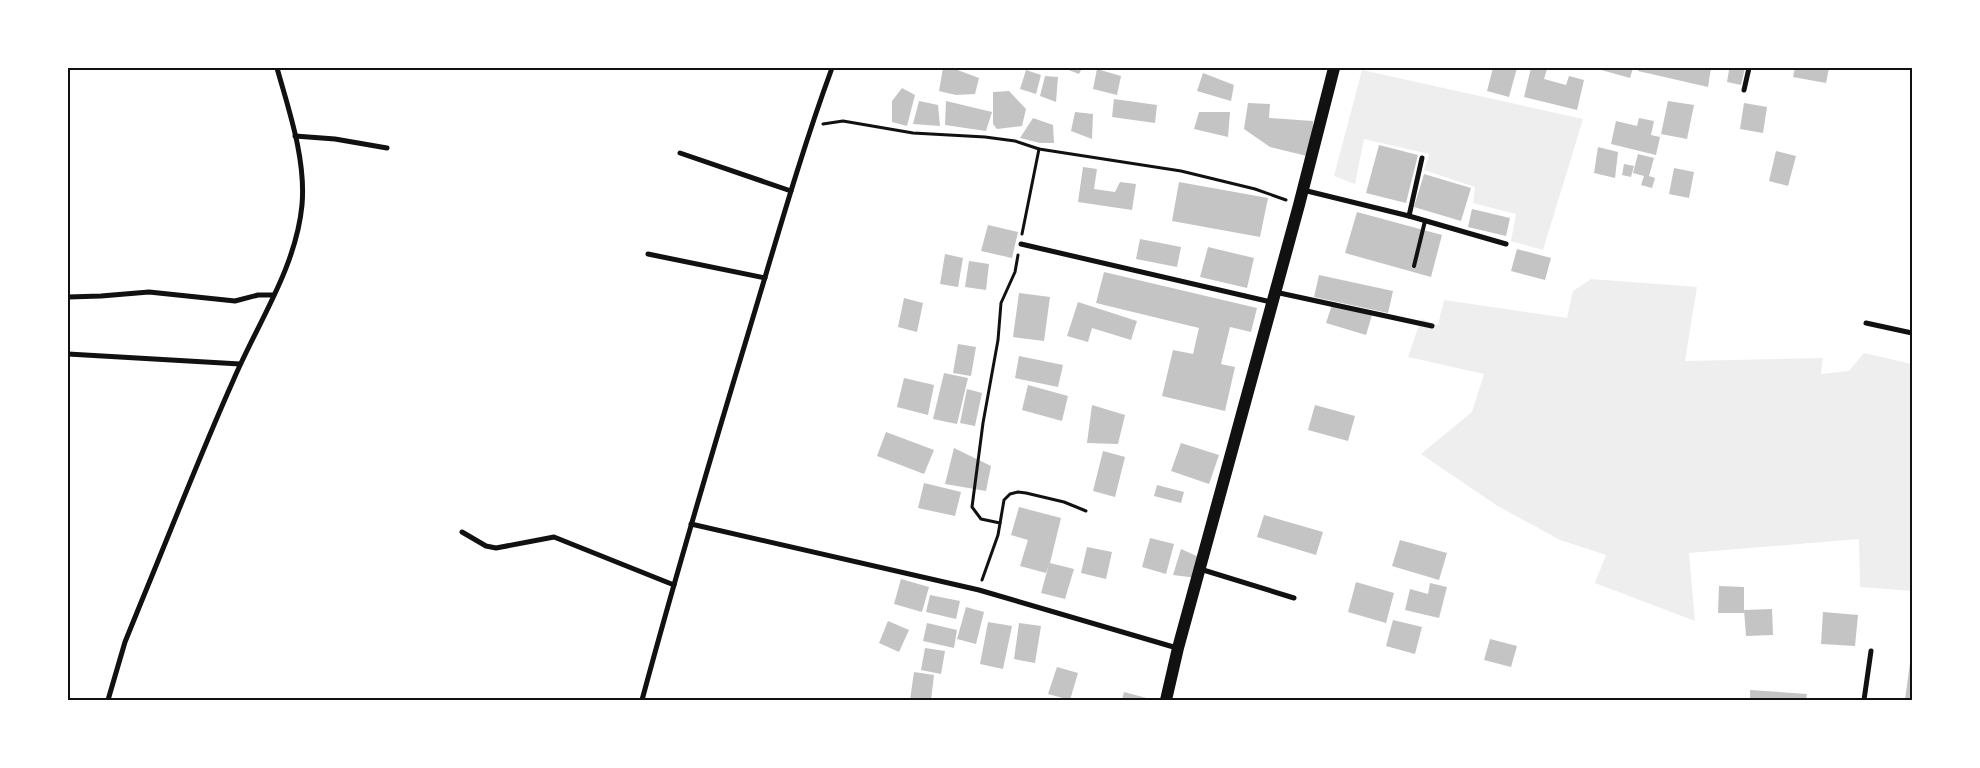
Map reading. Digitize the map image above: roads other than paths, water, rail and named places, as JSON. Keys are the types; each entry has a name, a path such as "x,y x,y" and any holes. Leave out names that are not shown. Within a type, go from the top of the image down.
{"main road":[{"path":"1166,700 1178,648 1299,205 1334,68"}],"street":[{"path":"108,700 125,642 140,605 240,364 284,272 293,246 302,205 302,188 295,136 277,68"},
{"path":"642,700 691,524 810,126 832,68"},
{"path":"1744,90 1749,68"},
{"path":"295,136 335,139 387,148"},
{"path":"680,153 791,192"},
{"path":"1408,216 1422,158"},
{"path":"1302,190 1408,216 1506,244"},
{"path":"1021,244 1273,297 1432,326"},
{"path":"648,254 765,278"},
{"path":"68,297 149,292 235,301 258,295 273,295"},
{"path":"1866,324 1912,333"},
{"path":"68,354 240,364"},
{"path":"691,524 979,590 1178,648"},
{"path":"462,532 486,546 496,548 554,536 674,585"},
{"path":"1200,569 1294,598"},
{"path":"1864,700 1871,651"}],"lane":[{"path":"1414,266 1426,221"}]}
